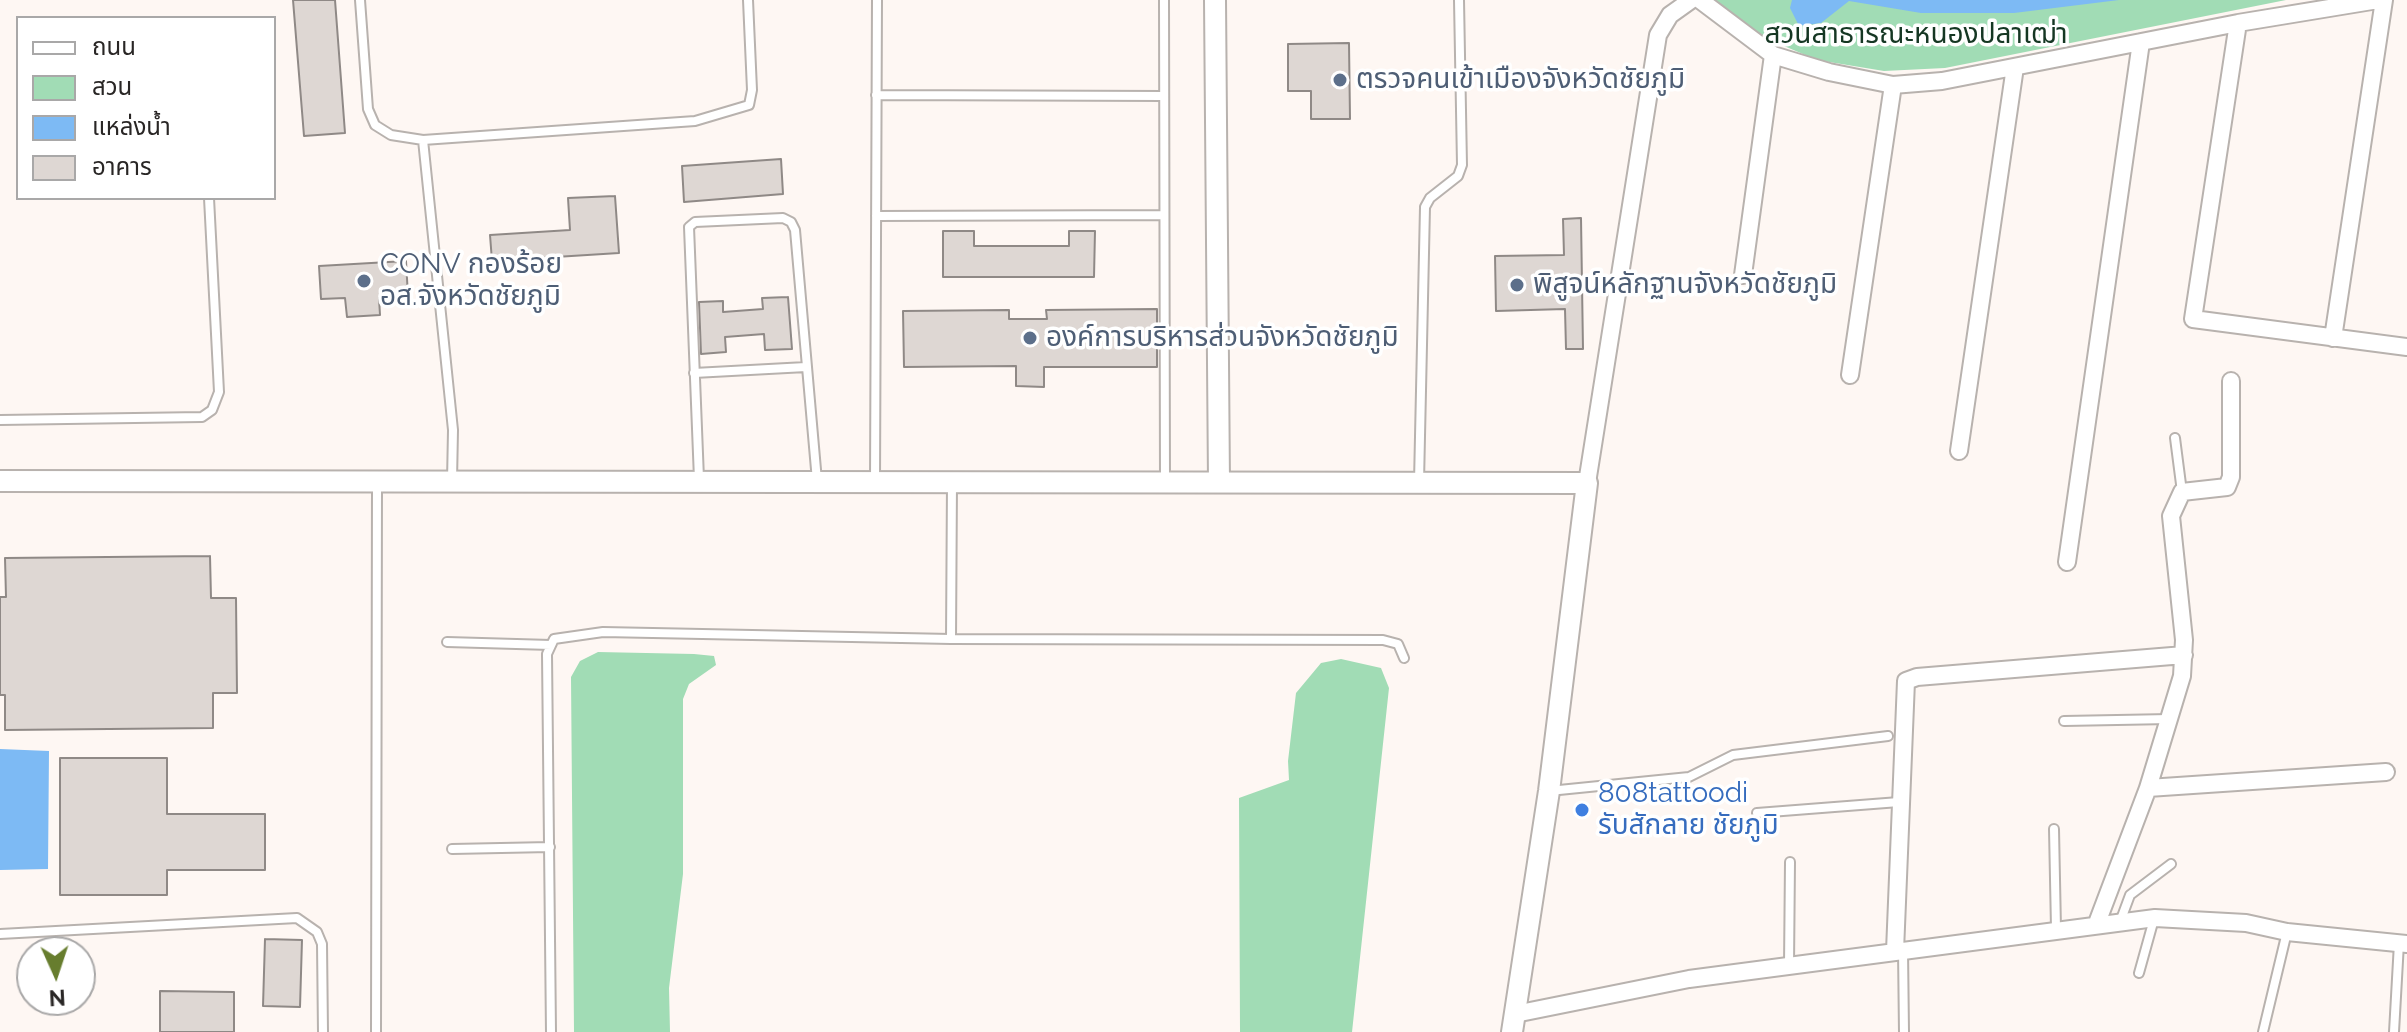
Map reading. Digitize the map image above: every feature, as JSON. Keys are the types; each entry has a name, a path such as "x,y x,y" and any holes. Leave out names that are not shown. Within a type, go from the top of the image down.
{"street":[{"path":"1215,0 1219,482"},
{"path":"1691,0 1670,15 1658,35 1587,483 1549,791 1513,1023 1689,979 2097,923 2155,918 2246,923 2287,932 2403,944"},
{"path":"1700,0 1773,55 1829,72 1893,85 1942,81 2238,23 2381,0 2333,338"},
{"path":"2238,23 2193,319 2407,347"},
{"path":"2067,562 2141,42"},
{"path":"1743,275 1773,55"},
{"path":"1959,451 2015,67"},
{"path":"1850,375 1893,85"},
{"path":"2097,923 2171,719 2184,655 2171,516 2182,492 2227,487 2231,477 2231,381"},
{"path":"0,481 1587,483"},
{"path":"1899,950 1899,802 1906,681 1917,677 2184,655"},
{"path":"2148,788 2386,772"}],"lane":[{"path":"360,0 368,109 375,125 391,135 423,140 695,121 749,105 752,90 748,0"},
{"path":"875,482 877,0"},
{"path":"1164,0 1165,482"},
{"path":"1419,483 1425,207 1430,198 1458,176 1462,165 1459,0"},
{"path":"876,95 1164,96"},
{"path":"423,140 453,430 452,481"},
{"path":"0,420 202,417 212,410 219,392 209,200"},
{"path":"876,216 1164,215"},
{"path":"700,482 687,236 695,222 783,218 791,222 795,230 817,482"},
{"path":"694,373 806,367"},
{"path":"2175,438 2182,492"},
{"path":"376,1032 377,481"},
{"path":"951,639 953,482"},
{"path":"551,1032 547,654 554,639 603,632 951,639 1383,640 1398,644 1404,658"},
{"path":"447,642 551,645"},
{"path":"2064,721 2171,719"},
{"path":"1549,791 1689,777 1733,755 1888,736"},
{"path":"1757,813 1899,802"},
{"path":"2054,829 2056,929"},
{"path":"452,849 550,847"},
{"path":"1789,965 1790,862"},
{"path":"2120,922 2130,895 2171,864"},
{"path":"0,934 297,918 317,932 322,944 323,1032"},
{"path":"2139,973 2155,918"},
{"path":"2263,1032 2287,932"},
{"path":"2394,1032 2403,944"},
{"path":"1899,950 1904,1032"}],"green space":[{"name":"สวนสาธารณะหนองปลาเฒ่า","path":"1714,0 2286,0 1945,68 1884,71 1817,60 1756,34"},
{"path":"598,652 714,656 716,665 689,684 683,699 683,874 669,988 670,1032 574,1032 571,677 580,661"},
{"path":"1341,659 1381,668 1389,688 1352,1032 1240,1032 1239,798 1289,780 1288,761 1296,693 1321,663"}],"water":[{"path":"1792,0 2119,0 2014,13 1921,13 1849,1 1821,23 1799,26 1790,8"},
{"path":"0,749 49,751 48,869 0,870"}],"building":[{"path":"293,0 335,0 345,133 304,136"},
{"path":"1349,43 1350,119 1311,119 1311,91 1288,91 1288,44"},
{"path":"781,159 783,194 684,202 682,166"},
{"path":"615,196 619,253 492,261 490,235 570,230 568,198"},
{"path":"1581,218 1583,349 1566,349 1565,309 1496,311 1495,256 1564,255 1563,219"},
{"path":"943,231 974,231 974,246 1069,246 1069,231 1095,231 1094,277 943,277"},
{"name":"CONV กองร้อย อส.จังหวัดชัยภูมิ","path":"406,261 408,296 379,298 380,315 347,317 345,298 321,299 319,266"},
{"path":"788,297 792,349 765,350 764,334 725,337 726,352 701,354 699,302 723,301 723,312 763,309 762,298"},
{"name":"องค์การบริหารส่วนจังหวัดชัยภูมิ","path":"1157,309 1157,367 1044,367 1044,387 1016,386 1016,366 904,367 903,311 1009,310 1009,319 1047,319 1046,310"},
{"path":"210,556 211,598 236,598 237,693 213,693 213,728 5,730 5,695 0,695 0,597 6,597 5,558"},
{"path":"60,758 167,758 167,814 265,814 265,870 167,870 167,895 60,895"},
{"path":"265,939 302,940 300,1007 263,1006"},
{"path":"160,991 234,992 234,1032 160,1032"}],"place":[{"name":"ตรวจคนเข้าเมืองจังหวัดชัยภูมิ","path":"1340,80"},
{"name":"CONV กองร้อย อส.จังหวัดชัยภูมิ","path":"364,281"},
{"name":"พิสูจน์หลักฐานจังหวัดชัยภูมิ","path":"1517,285"},
{"name":"องค์การบริหารส่วนจังหวัดชัยภูมิ","path":"1030,338"},
{"name":"808tattoodi รับสักลาย ชัยภูมิ","path":"1582,810"}]}
